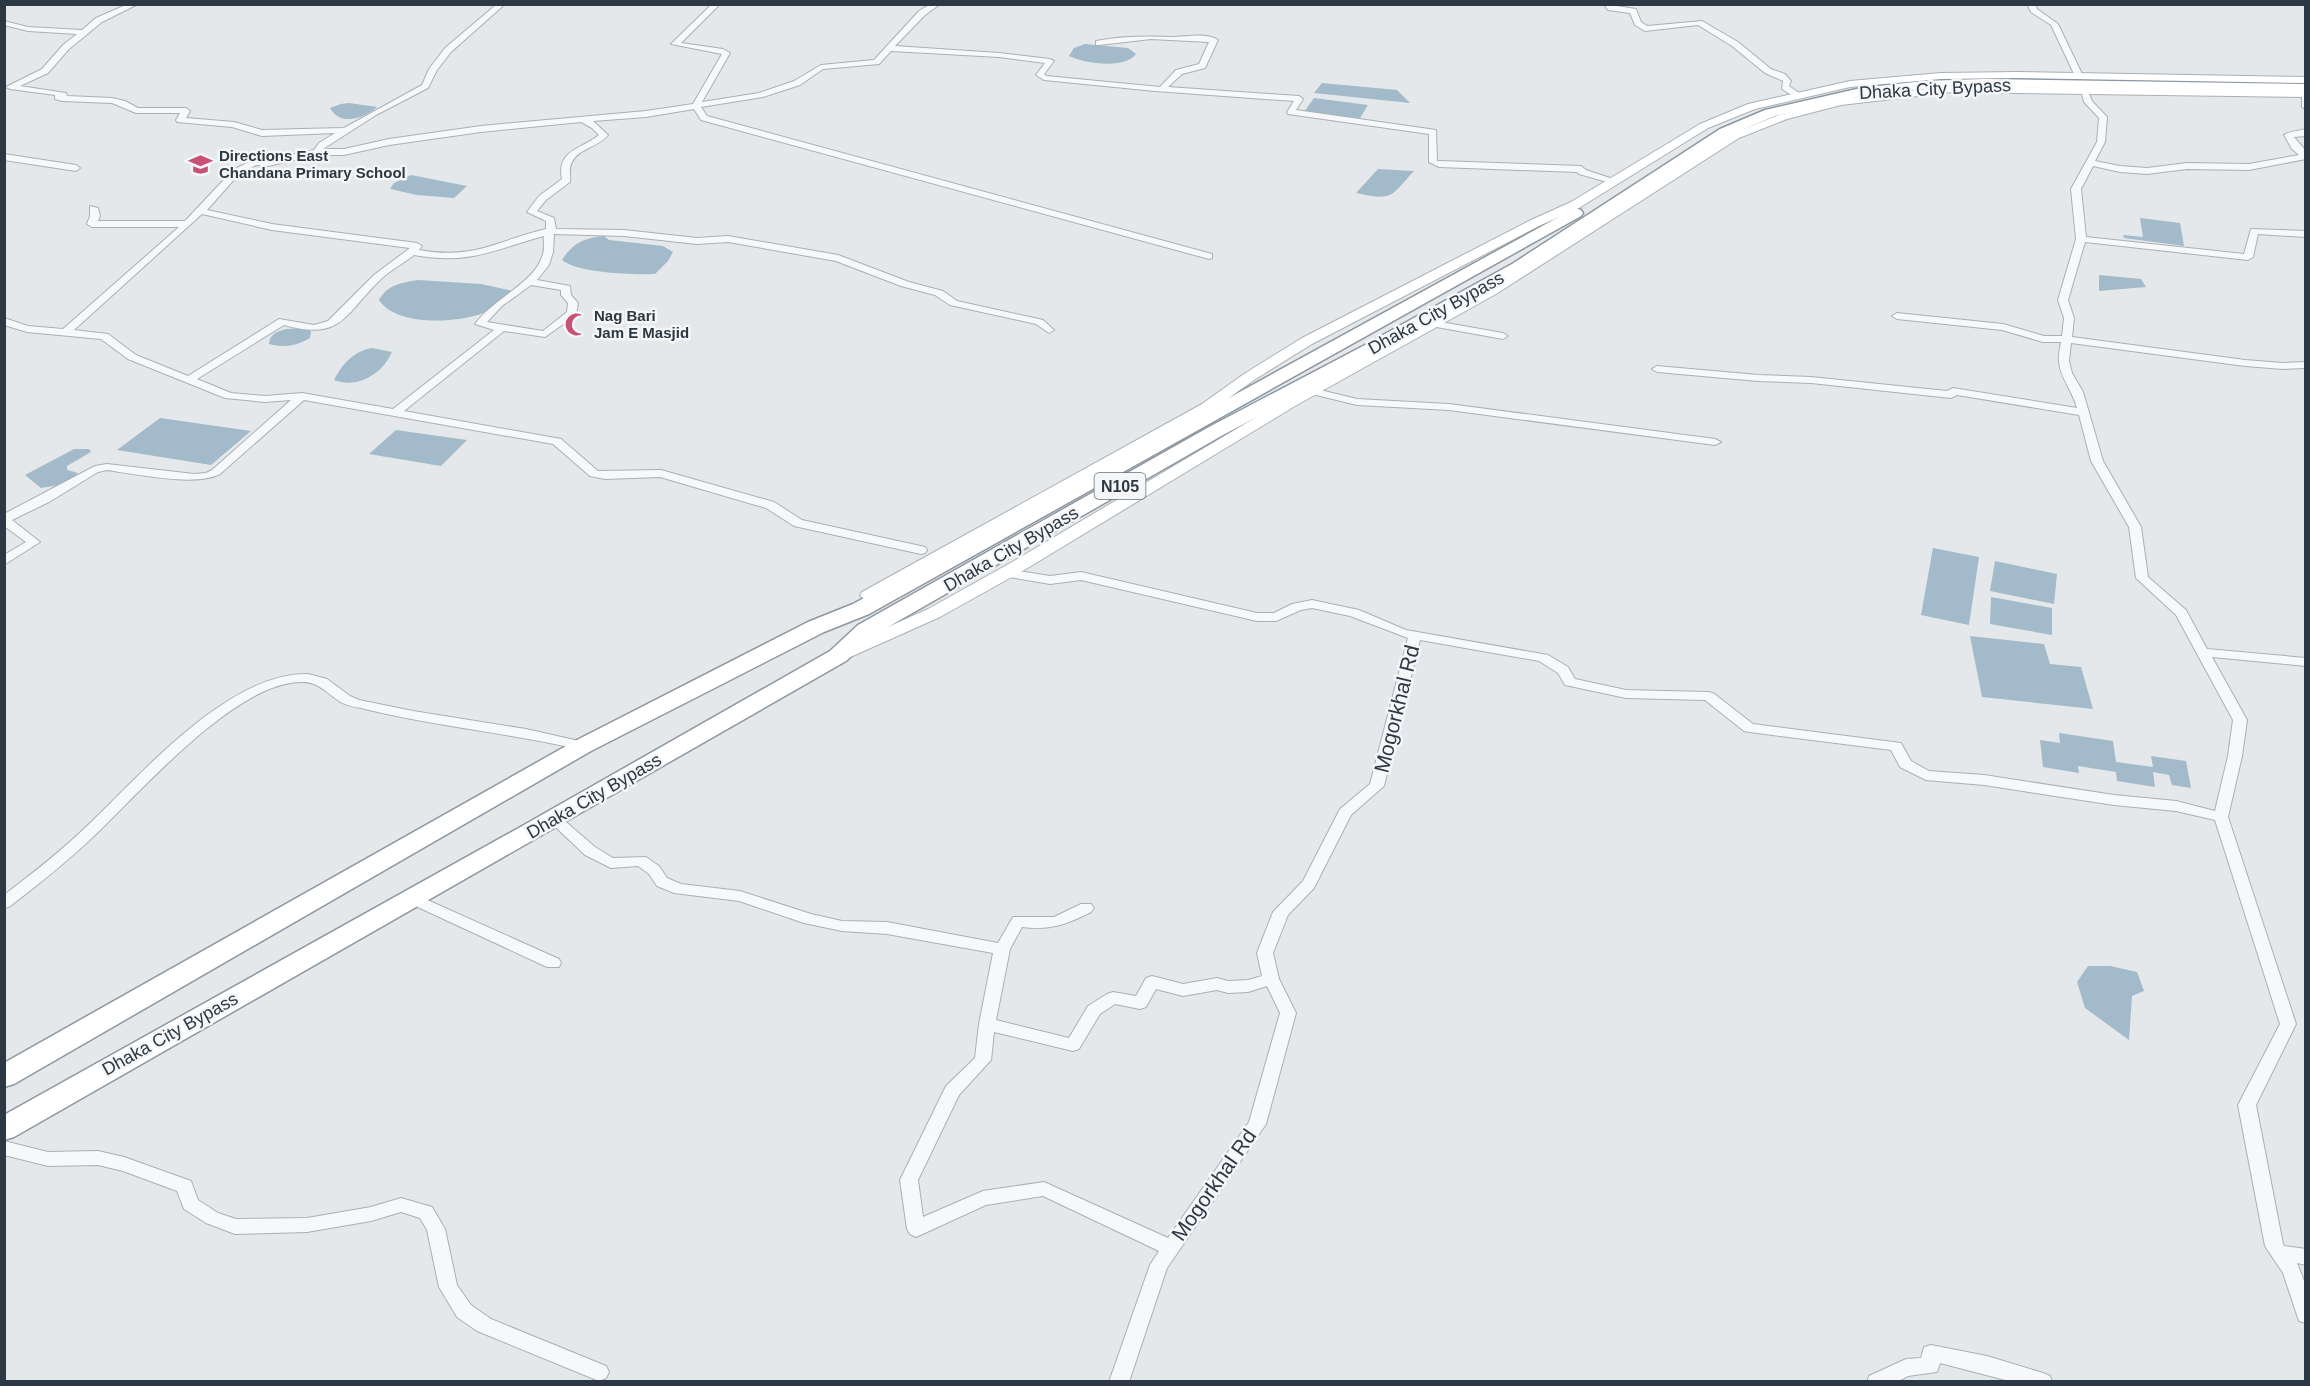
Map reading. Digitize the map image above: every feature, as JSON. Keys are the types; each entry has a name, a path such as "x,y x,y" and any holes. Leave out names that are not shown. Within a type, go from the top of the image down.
{"highway":[{"name":"Dhaka City Bypass","path":"4,1076 583,746 823,624 861,609 1275,378 1495,259 1675,150 1713,129 1758,109 1821,94 1916,81 1980,79 2306,84"},
{"name":"Dhaka City Bypass","path":"4,1129 169,1034 414,899 838,656 866,630 987,564 1216,431 1369,350 1518,267 1699,148 1743,123 1810,102 1861,92 1923,86 1984,83 2306,84"}],"main road":[{"path":"823,624 907,574 1207,406 1307,341 1535,223 1575,205 1657,153 1725,116 1752,106 1850,84 1978,75 2081,83 2305,94"},
{"path":"838,656 934,613 1007,573 1312,392 1435,324 1527,269 1692,162 1736,136 1773,120 1840,102 1896,94 1983,88 2081,83 2306,84"}],"street":[{"path":"7,88 45,71 66,47 84,32 99,21 135,4"},
{"path":"696,106 726,53 675,44 717,4"},
{"path":"65,333 188,224 236,172 255,162 268,163 316,152 344,152 389,142 481,129 646,114 760,95 797,83 821,67 876,62 922,13 937,4"},
{"path":"1607,4 1611,8 1633,11 1638,23 1645,28 1699,23 1747,52 1768,70 1782,76 1787,81 1785,87 1798,95"},
{"path":"2031,4 2034,10 2054,24 2088,102 2103,117 2101,142 2076,189 2081,239 2063,300 2069,318 2064,360 2067,373 2078,392 2097,460 2135,527 2142,578 2181,613 2240,720 2235,756 2221,817 2288,1024 2247,1105 2274,1246 2291,1270 2306,1315"},
{"path":"316,152 322,145 373,113 426,86 433,69 448,50 500,5"},
{"path":"4,23 28,29 84,32"},
{"path":"1099,43 1151,38 1192,37 1214,40 1202,66 1182,69 1163,89"},
{"path":"889,48 999,55 1050,61 1040,75 1044,78 1299,99 1291,112 1433,132 1433,162 1439,164 1581,169 1582,172 1614,181"},
{"path":"7,88 63,95 58,98 116,101 130,104 136,110 186,111 180,120 234,125 262,133 348,130"},
{"path":"2305,94 2306,107"},
{"path":"696,106 704,118 1209,256"},
{"path":"529,282 566,288 566,295 573,303 572,313 545,334 480,324 529,282 546,262 548,237 553,224 551,220 532,212 533,208 567,180 564,165 567,159 601,140 604,135 595,126 583,120"},
{"path":"2091,163 2120,169 2147,171 2187,166 2249,167 2306,156 2295,147 2288,135 2305,134 2306,131"},
{"path":"4,157 76,168"},
{"path":"93,208 95,216 92,224 188,224"},
{"path":"190,379 283,321 316,329 327,326 354,302 373,280 390,265 413,252 417,246 272,227 200,211"},
{"path":"413,252 445,257 464,257 495,249 527,236 550,231 624,233 697,242 728,238 838,258 905,284 939,293 954,303 1039,322 1049,330"},
{"path":"2081,239 2248,257 2254,231 2306,234"},
{"path":"1897,316 2003,327 2043,339 2066,339 2245,363 2306,365"},
{"path":"4,321 27,329 104,336 132,357 228,396 265,399 302,396 557,441 594,474 605,476 661,473 712,486 770,505 798,523 921,550"},
{"path":"1435,324 1503,336"},
{"path":"394,413 502,328"},
{"path":"1657,369 1811,380 1951,396 1953,391 2084,412"},
{"path":"1312,392 1358,402 1449,407 1715,442"},
{"path":"4,561 34,542 4,520 96,469 107,467 194,477 208,476 216,472 302,396"},
{"path":"1007,573 1050,580 1081,576 1257,617 1276,617 1297,607 1312,604 1354,613 1403,633 1543,658 1563,670 1570,682 1615,691 1708,696 1749,728 1896,746 1905,764 1926,775 1984,780 2114,800 2176,806 2221,817"},
{"name":"Mogorkhal Rd","path":"1119,1382 1159,1265 1257,1124 1288,1013 1271,979 1265,953 1281,912 1309,884 1345,812 1377,786 1415,635"},
{"path":"2202,652 2306,662"},
{"path":"4,903 68,852 196,731 241,699 279,681 309,678 334,688 342,699 375,708 431,720 561,740 583,746"},
{"path":"553,818 590,851 611,863 641,861 654,870 662,882 679,889 754,899 809,919 842,926 887,928 1002,949"},
{"path":"414,899 553,963"},
{"path":"1086,908 1059,923 1039,924 1018,921 1002,949 987,1024 983,1060 952,1091 909,1180 916,1228 982,1198 1044,1189 1171,1248"},
{"path":"987,1024 1073,1045 1094,1010 1113,998 1140,1002 1152,982 1183,990 1217,984 1228,987 1248,986 1271,979"},
{"path":"4,1148 48,1159 98,1158 146,1172 185,1186 190,1204 212,1218 235,1227 307,1225 371,1214 401,1205 426,1212 436,1229 448,1287 464,1311 484,1325 599,1372"},
{"path":"2279,1254 2306,1257"},
{"path":"1876,1382 1906,1368 1930,1366 1931,1353 1987,1365 2043,1382"}],"water":[{"path":"1085,44 1128,48 1136,54 1123,62 1104,64 1069,56 1074,48"},
{"path":"1322,83 1397,90 1410,103 1314,93"},
{"path":"1314,98 1368,105 1360,118 1304,112"},
{"path":"349,103 377,107 353,119 340,117 330,108"},
{"path":"1378,169 1414,171 1390,195 1377,197 1356,193"},
{"path":"411,175 467,186 454,198 417,195 390,189 394,183"},
{"path":"2140,218 2180,223 2184,246 2124,238 2123,235 2143,237"},
{"path":"604,236 609,240 663,246 673,252 668,261 655,274 592,270 580,268 562,260 570,249 580,242"},
{"path":"2099,275 2141,279 2146,287 2099,291"},
{"path":"418,280 481,284 513,291 500,304 488,311 459,319 413,319 388,309 379,300 391,287"},
{"path":"298,328 311,331 310,338 290,346 269,344 275,333"},
{"path":"372,348 392,352 388,360 375,373 368,378 351,383 334,380 349,359"},
{"path":"160,418 251,431 211,465 117,450"},
{"path":"396,430 467,440 441,466 369,454"},
{"path":"74,449 89,449 91,452 67,466 67,470 78,473 66,484 41,488 25,475"},
{"path":"1933,548 1979,557 1969,625 1921,615"},
{"path":"1995,561 2057,574 2054,604 1990,591"},
{"path":"1991,597 2052,608 2052,635 1990,624"},
{"path":"1970,636 2044,644 2050,664 2081,667 2093,709 1982,697"},
{"path":"2059,733 2113,741 2116,762 2153,767 2151,756 2186,761 2191,788 2172,785 2169,775 2153,772 2155,787 2117,781 2116,772 2078,766 2079,773 2043,767 2040,740 2060,743"},
{"path":"2088,966 2110,966 2137,972 2144,991 2132,996 2129,1040 2085,1008 2077,982"}],"place":[{"name":"Directions East Chandana Primary School","path":"201,165"},
{"name":"Nag Bari Jam E Masjid","path":"576,325"}]}
